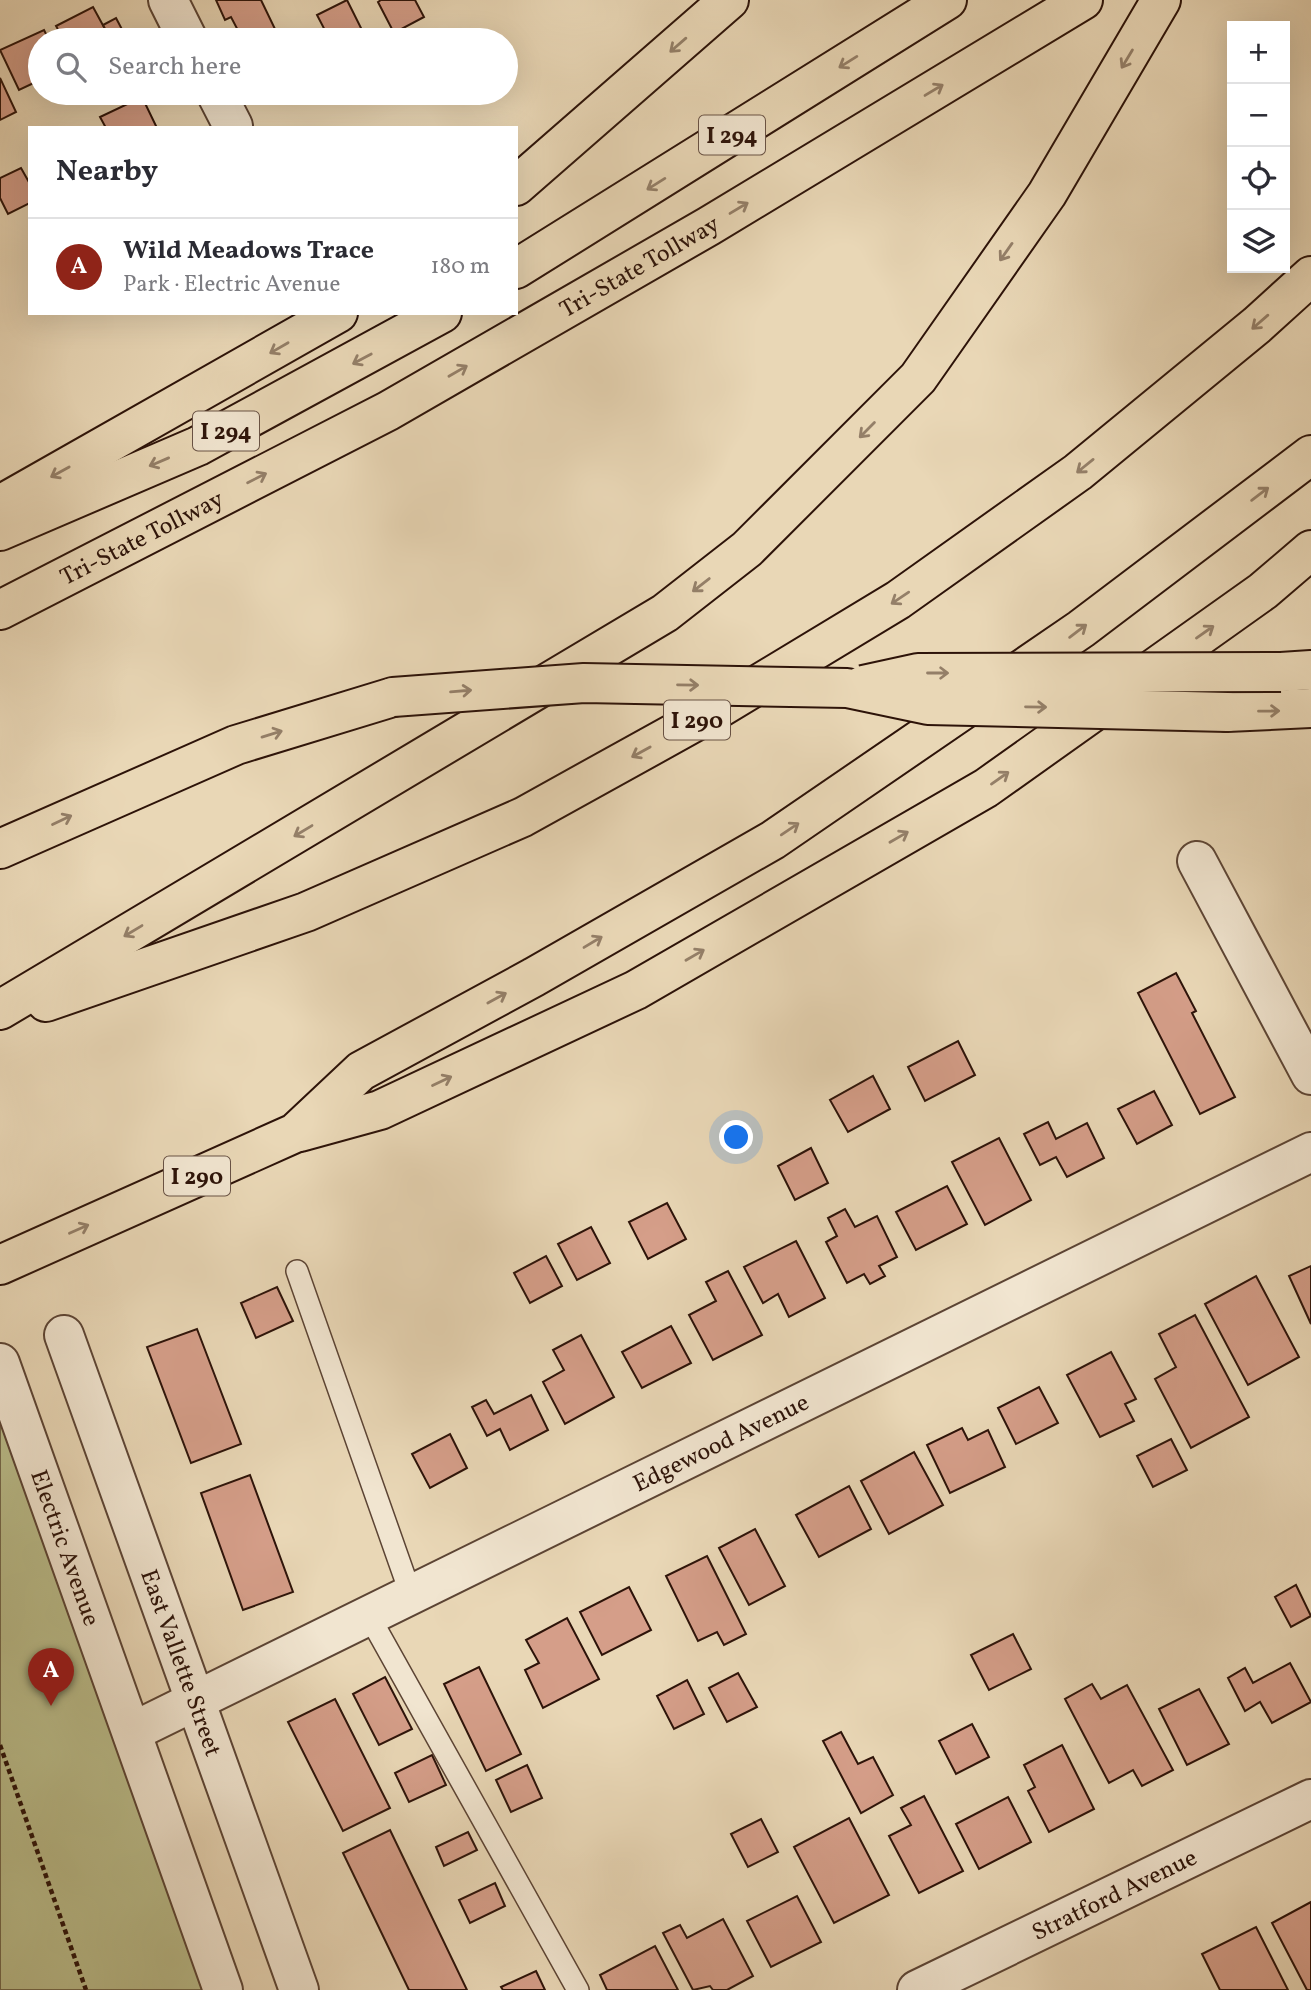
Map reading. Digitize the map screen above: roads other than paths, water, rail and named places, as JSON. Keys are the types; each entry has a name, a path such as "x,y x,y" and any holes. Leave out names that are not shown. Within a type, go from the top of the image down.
{"highway":[{"path":"518,184 730,0"},
{"name":"I 294","path":"518,268 947,0"},
{"path":"0,1010 665,613 747,549 918,378 1047,194 1161,0"},
{"name":"Tri-State Tollway","path":"0,610 388,411 709,226 1079,2"},
{"name":"I 290","path":"0,1018 306,912 523,817 716,710 898,600 1078,472 1256,326 1311,276"},
{"path":"0,505 334,315"},
{"name":"I 294","path":"0,531 198,446 438,315"},
{"name":"I 290","path":"8,1261 295,1133 361,1070 534,977 773,841 1082,629 1311,455"},
{"path":"295,1133 380,1110 636,989 986,788 1263,591 1311,550"},
{"path":"847,688 918,673 1296,671"},
{"path":"0,849 236,745 393,697 584,682 847,688 928,705 1227,712 1311,708"}],"street":[{"path":"167,0 182,28"},
{"path":"1197,861 1311,1075"},
{"name":"Edgewood Avenue","path":"132,1732 1311,1153"},
{"name":"East Vallette Street","path":"64,1335 299,1990"},
{"name":"Electric Avenue","path":"0,1363 132,1732"},
{"path":"132,1732 223,1990"},
{"name":"Stratford Avenue","path":"936,1986 1311,1799"}],"lane":[{"path":"297,1270 411,1595"},
{"path":"369,1616 578,1990"}],"place":[{"name":"Wild Meadows Trace","path":"51,1706"}]}
